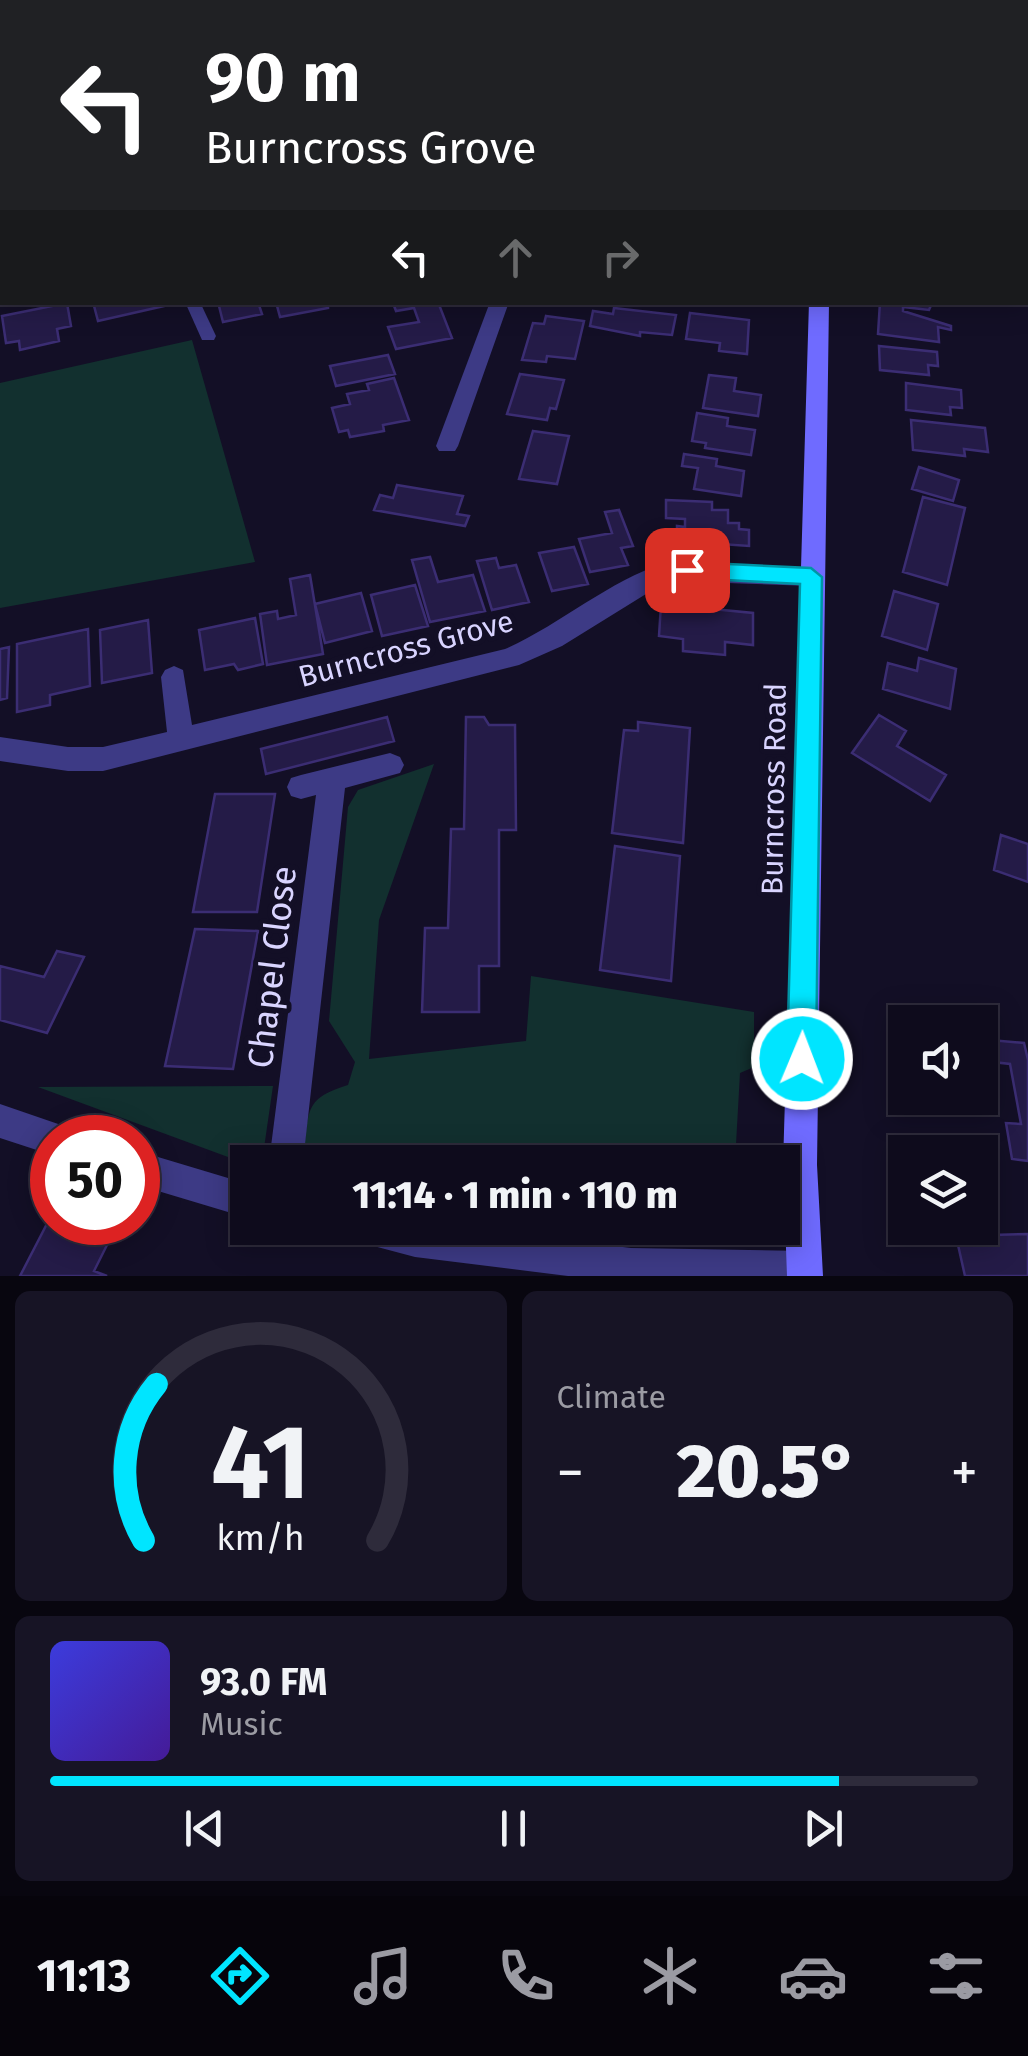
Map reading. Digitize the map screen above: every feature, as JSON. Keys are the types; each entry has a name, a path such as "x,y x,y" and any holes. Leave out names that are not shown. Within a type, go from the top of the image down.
{"main road":[{"name":"Burncross Road","path":"804,1272 800,1165 819,305"}],"street":[{"path":"447,446 499,305"},
{"name":"Burncross Grove","path":"0,749 68,760 104,759 510,658 553,639 640,583 665,572 811,577"},
{"path":"174,678 181,742"},
{"path":"301,787 390,765"},
{"name":"Chapel Close","path":"288,1145 332,780"},
{"path":"0,1120 30,1130"},
{"path":"160,1175 230,1196"},
{"path":"466,1245 657,1271 804,1272"}],"lane":[{"path":"193,305 208,336"}],"green space":[{"path":"192,340 255,562 0,608 0,383"},
{"path":"434,764 379,920 369,1059 526,1041 531,976 754,1012 754,1067 740,1073 736,1145 305,1145 309,1116 316,1101 348,1085 355,1062 329,1021 348,807 358,790"},
{"path":"273,1086 264,1145 230,1145 230,1157 160,1132 160,1115 114,1115 38,1087"}],"building":[{"path":"67,305 71,326 57,329 59,341 20,350 19,341 6,343 2,316"},
{"path":"94,305 164,306 98,321"},
{"path":"219,305 259,305 262,314 223,322"},
{"path":"277,305 328,305 328,308 280,317"},
{"path":"394,305 439,305 452,338 396,349 388,327 419,322 414,308 396,311"},
{"path":"880,305 931,305 929,310 903,307 903,311 951,326 951,330 938,327 939,342 878,334"},
{"path":"614,308 676,315 672,335 640,332 640,336 590,326 593,311 613,314"},
{"path":"690,313 749,320 747,354 719,351 720,343 686,339"},
{"path":"546,316 584,321 575,359 547,356 546,362 522,360 533,323 544,324"},
{"path":"879,346 937,352 938,366 928,365 929,375 880,370"},
{"path":"388,355 395,374 336,386 330,366"},
{"path":"520,374 564,380 556,409 550,408 547,420 507,414"},
{"path":"709,375 736,378 734,391 761,395 758,416 703,408"},
{"path":"394,378 409,420 383,425 384,431 350,437 348,430 339,432 332,408 350,404 347,394 369,390 367,384"},
{"path":"906,383 961,390 962,408 950,407 951,415 906,410"},
{"path":"697,413 728,418 727,426 755,430 751,455 705,448 706,443 692,441"},
{"path":"911,420 985,428 988,452 964,449 965,456 913,450"},
{"path":"533,431 569,436 557,484 519,479"},
{"path":"684,454 717,459 716,466 744,471 741,496 694,489 698,468 682,466"},
{"path":"919,467 959,480 953,501 912,489"},
{"path":"397,485 463,496 457,514 469,516 465,526 374,510 380,495 393,498"},
{"path":"923,497 965,508 947,585 903,572"},
{"path":"666,500 712,502 712,510 728,510 728,523 739,523 739,529 749,530 749,546 677,541 677,526 685,527 685,519 666,518"},
{"path":"619,510 633,546 621,548 628,565 590,572 579,539 612,533 605,512"},
{"path":"574,547 588,584 552,591 539,553"},
{"path":"430,557 438,582 473,575 485,611 430,622 412,560"},
{"path":"496,558 499,568 516,565 529,602 492,610 477,561"},
{"path":"310,575 323,654 267,665 260,614 277,611 278,619 296,615 290,579"},
{"path":"415,585 428,626 382,636 371,595"},
{"path":"894,591 938,604 927,650 882,636"},
{"path":"361,593 372,631 325,643 315,604"},
{"path":"661,604 753,613 753,645 725,642 725,655 683,651 683,639 659,636"},
{"path":"255,618 263,664 238,670 234,664 205,670 199,630"},
{"path":"148,620 152,673 102,683 100,630"},
{"path":"88,629 90,686 50,695 50,705 17,712 17,644"},
{"path":"9,647 7,698 0,700 0,649"},
{"path":"919,658 956,669 950,709 883,689 888,663 917,671"},
{"path":"879,715 906,731 897,746 946,775 930,801 852,753"},
{"path":"387,717 394,741 266,774 261,749"},
{"path":"466,717 484,717 489,725 515,725 516,830 499,830 499,966 479,966 479,1012 422,1012 425,928 448,928 451,829 464,829"},
{"path":"638,722 690,728 683,843 612,833 624,730 638,731"},
{"path":"215,794 275,794 257,912 193,912"},
{"path":"1001,835 1028,844 1028,882 994,870"},
{"path":"615,846 680,856 671,981 600,970"},
{"path":"195,929 258,931 233,1069 165,1066"},
{"path":"57,951 84,957 47,1033 0,1020 0,966 44,977"},
{"path":"998,1041 1024,1043 1028,1060 1028,1161 1012,1159 1006,1123 1021,1124 1010,1064 998,1063"},
{"path":"1028,1234 1028,1276 965,1276 958,1245 998,1245 998,1235"},
{"path":"36,1245 107,1245 94,1271 107,1276 20,1276"}],"route":[{"path":"687,570 811,577 802,1059"}]}
